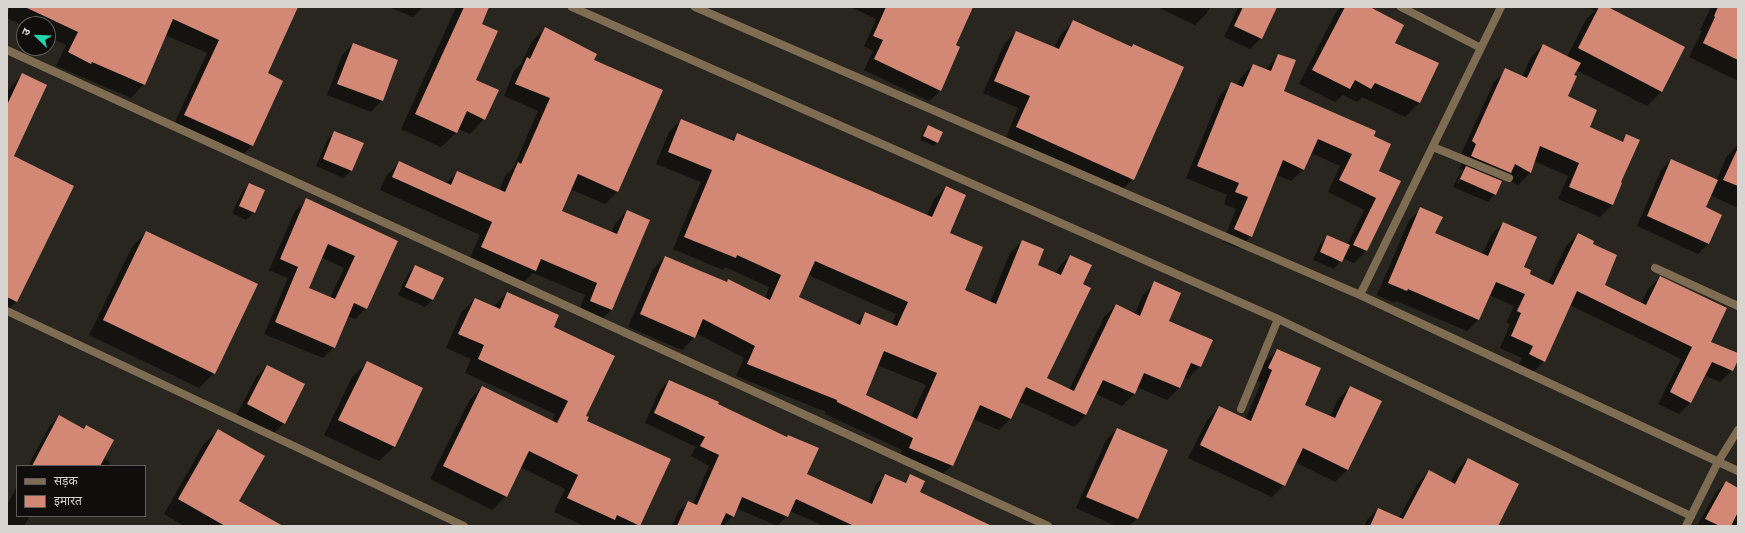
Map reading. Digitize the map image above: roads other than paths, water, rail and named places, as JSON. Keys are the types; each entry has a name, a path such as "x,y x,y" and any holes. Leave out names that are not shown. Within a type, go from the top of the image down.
{"street":[{"path":"572,7 1278,319 1691,516"},
{"path":"695,7 1360,295 1738,471"},
{"path":"1402,7 1482,48"},
{"path":"1360,295 1501,7"},
{"path":"7,50 1048,526"},
{"path":"1433,147 1509,178"},
{"path":"1655,268 1738,306"},
{"path":"7,311 464,526"},
{"path":"1241,409 1278,319"},
{"path":"1686,526 1718,462 1738,430"}]}
